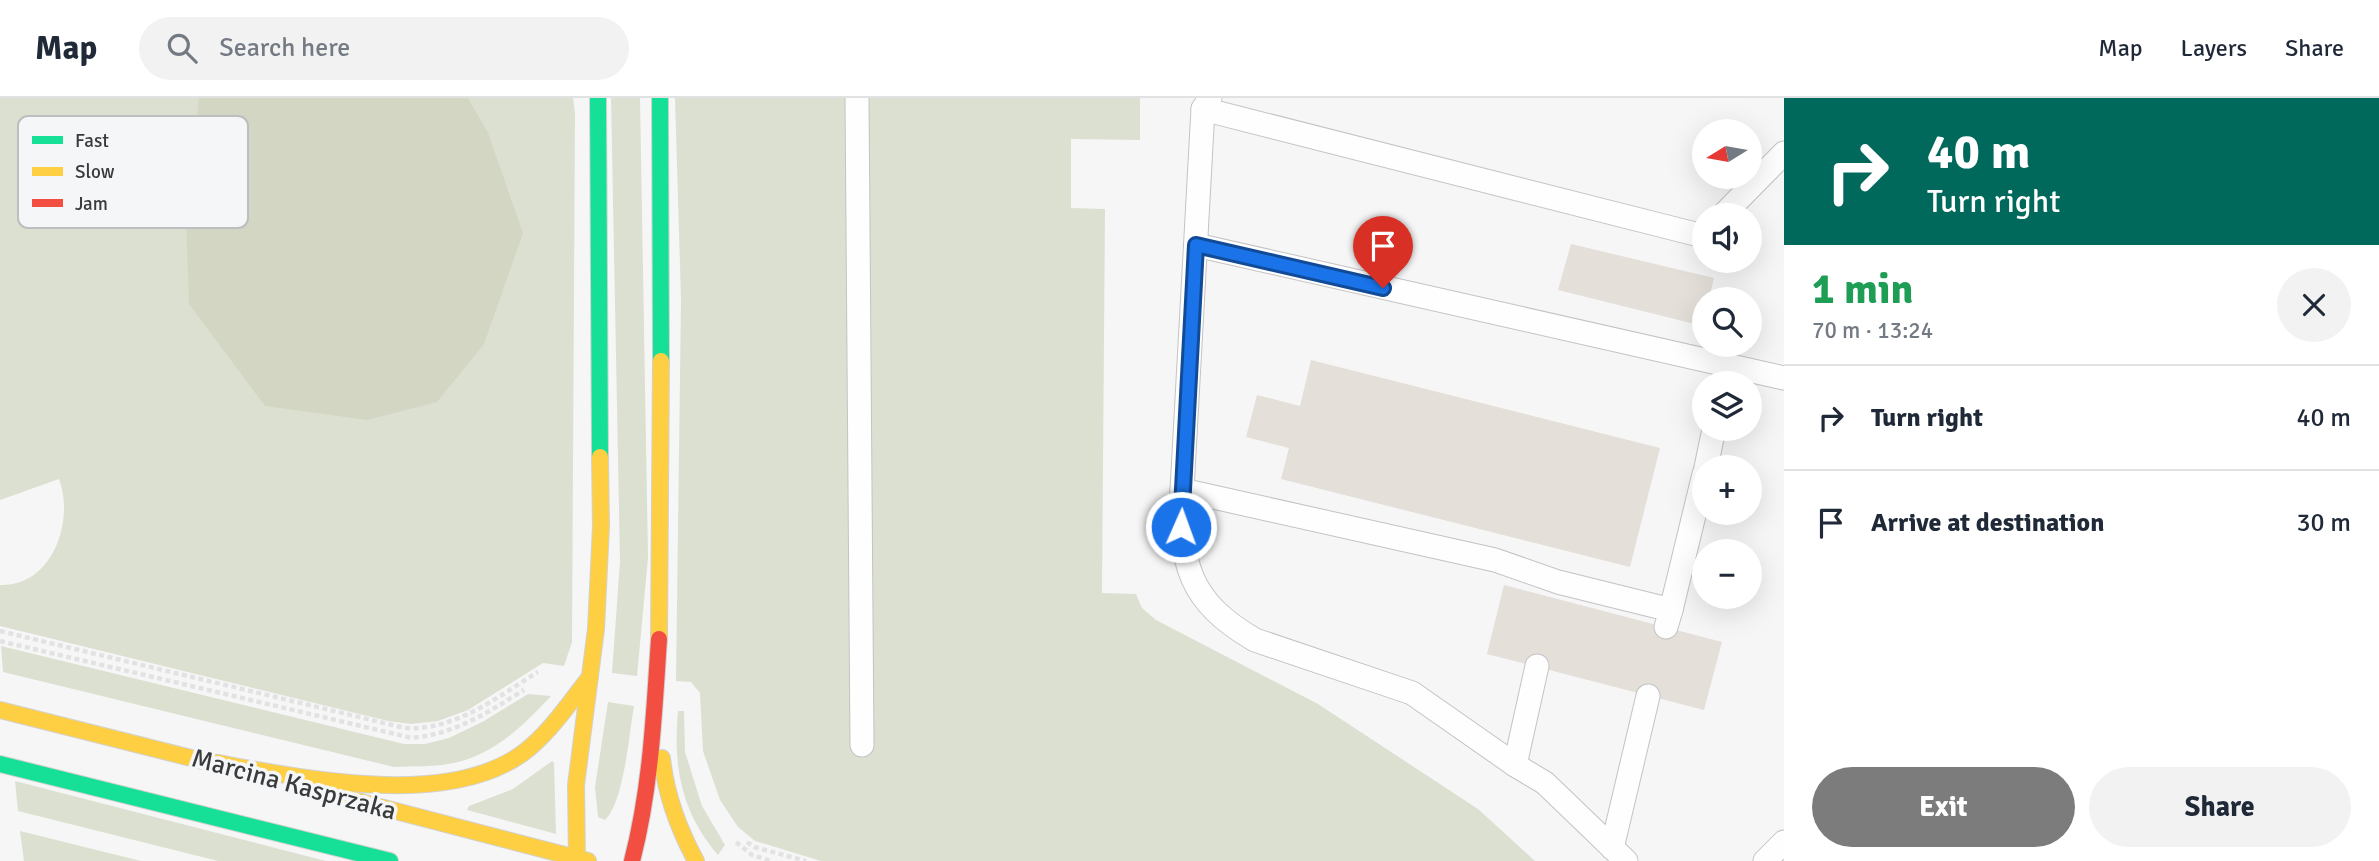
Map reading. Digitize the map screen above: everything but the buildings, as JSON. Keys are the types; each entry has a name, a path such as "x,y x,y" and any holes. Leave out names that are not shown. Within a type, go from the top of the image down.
{"main road":[{"path":"581,860 576,785 585,683 599,582 601,526 598,98"},
{"path":"660,98 661,618 656,686 664,787 678,828 696,861"},
{"path":"205,761 365,784 445,783 483,773 514,759 540,738 585,683"},
{"path":"632,861 640,832 657,698"},
{"name":"Marcina Kasprzaka","path":"0,710 581,860"},
{"name":"Marcina Kasprzaka","path":"0,764 390,861"}],"lane":[{"path":"857,98 862,745"},
{"path":"1619,854 1545,783 1412,693 1255,640 1231,626 1196,587 1185,564 1181,527 1196,245 1207,104 1602,211 1692,231"},
{"path":"1735,203 1784,153"},
{"path":"1196,245 1714,371"},
{"path":"1762,376 1784,378"},
{"path":"1182,490 1495,560 1556,590 1669,619 1692,524"},
{"path":"1515,765 1537,666"},
{"path":"1619,854 1648,696"},
{"path":"1765,861 1784,842"}],"path":[{"path":"0,631 405,728 426,728 463,717 541,670 585,683"},
{"path":"0,641 412,738 441,734 468,724 527,689 541,684 585,683"},
{"path":"727,836 752,855 771,861"},
{"path":"747,842 754,847 806,861"}],"shaded area":[{"path":"0,98 573,98 572,642 564,666 543,663 468,710 438,721 411,724 388,721 0,626 0,585 18,583 33,575 46,563 61,532 64,514 59,479 0,500"},
{"path":"611,98 640,98 648,558 637,676 612,673 620,561"},
{"path":"675,98 1140,98 1140,140 1071,139 1071,208 1105,209 1102,593 1136,594 1142,608 1156,620 1318,704 1478,809 1535,861 821,861 755,841 738,827 720,800 703,751 700,693 691,682 676,681 681,299"},
{"path":"1,646 404,744 425,744 449,738 484,721 528,694 551,696 519,728 483,753 447,764 394,767 3,672"},
{"path":"608,702 634,706 617,799 605,820 598,817 595,787"},
{"path":"678,711 684,711 685,752 702,806 725,845 718,855 695,822 682,787 677,751"},
{"path":"552,761 556,834 467,810 469,806 513,789"},
{"path":"15,781 326,861 218,861 18,811"},
{"path":"20,831 141,861 24,861"}],"green space":[{"path":"199,98 468,98 488,133 523,233 484,344 437,402 367,420 265,406 189,304 186,228 248,228 248,116 197,116"}],"traffic: fast":[{"path":"598,98 600,457"},
{"path":"660,98 661,361"},
{"path":"0,764 390,861"}],"traffic: slow":[{"path":"659,639 661,361"},
{"path":"577,861 576,785 596,629 601,526 600,457"},
{"path":"205,761 324,780 368,784 411,785 453,781 490,771 523,753 551,727 590,677"},
{"path":"0,710 235,769"},
{"path":"662,758 674,811 696,861"},
{"path":"311,789 588,861"}],"traffic: jam":[{"path":"632,861 648,778 659,639"}],"route":[{"path":"1181,527 1196,245 1383,288"}]}
